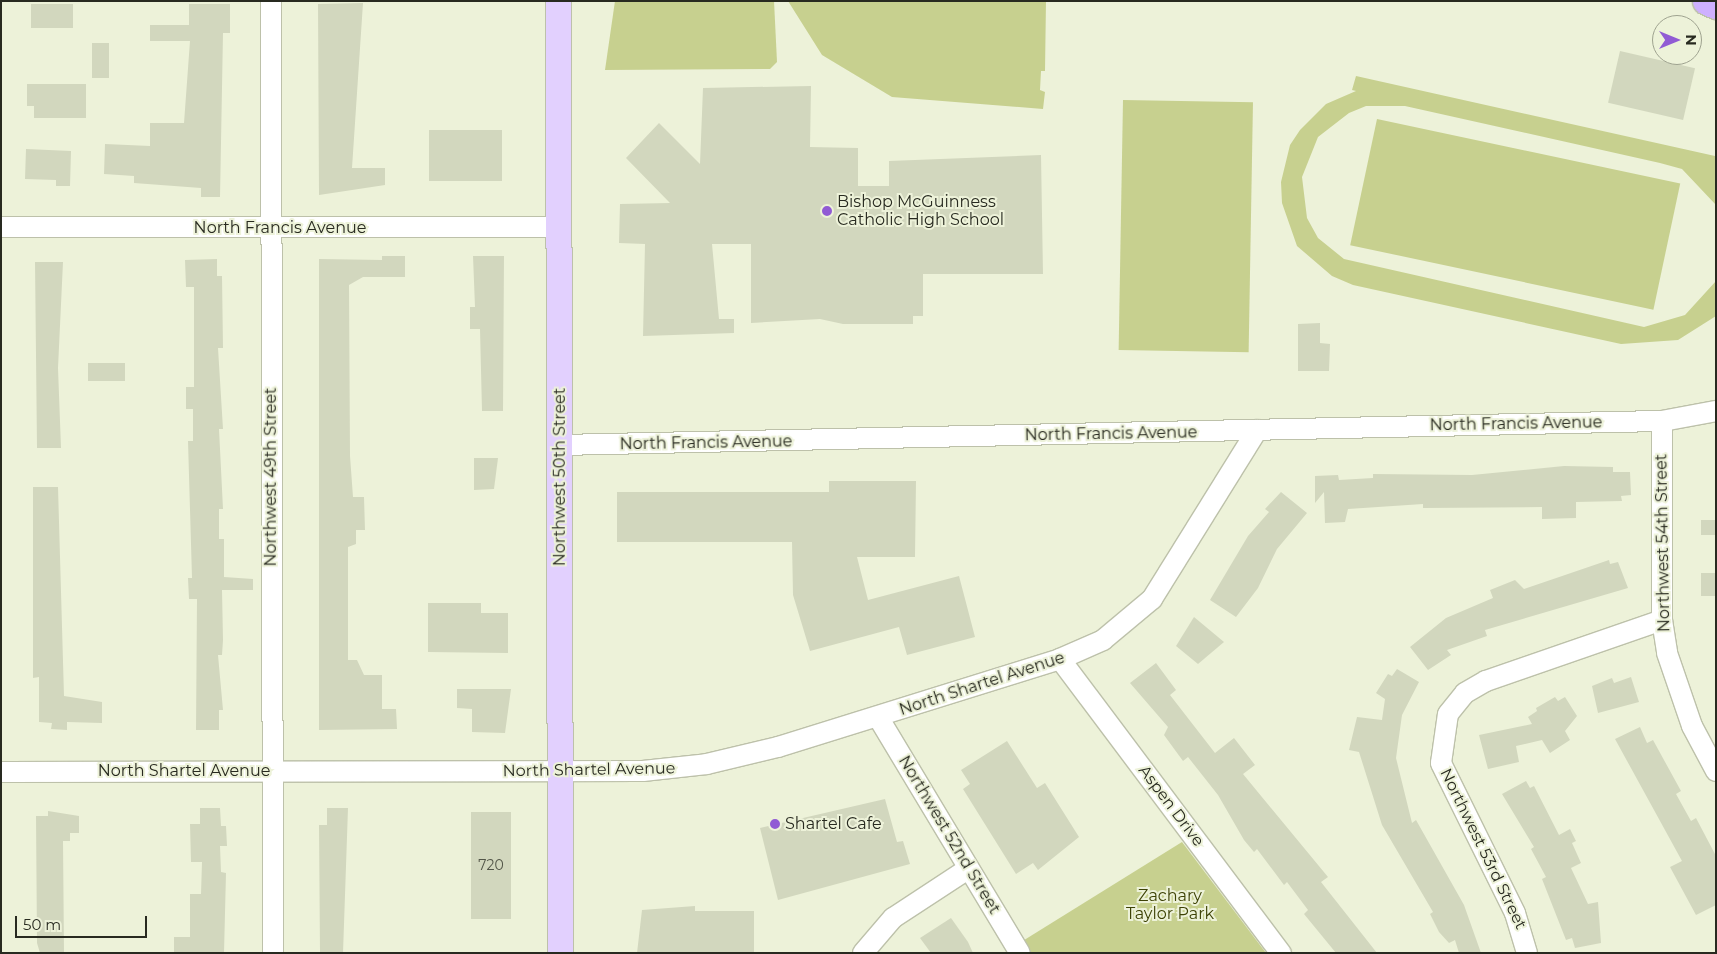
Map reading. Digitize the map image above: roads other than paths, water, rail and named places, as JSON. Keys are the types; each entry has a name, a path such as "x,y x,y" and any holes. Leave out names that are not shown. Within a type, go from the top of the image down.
{"highway":[{"path":"1708,1 1716,5"}],"main road":[{"name":"Northwest 50th Street","path":"558,1 560,227 560,953"}],"street":[{"name":"Northwest 49th Street","path":"271,1 273,953"},
{"path":"1702,1 1716,17"},
{"name":"North Francis Avenue","path":"1,227 560,227"},
{"path":"1662,421 1716,411"},
{"name":"North Francis Avenue","path":"560,445 1662,421"},
{"name":"Northwest 54th Street","path":"1662,421 1662,620 1676,687 1716,771"},
{"name":"North Shartel Avenue","path":"1,772 272,770 560,772 706,764 878,717 1060,659 1104,640 1152,599 1257,430"},
{"name":"Northwest 53rd Street","path":"1527,953 1515,914 1441,763 1448,714 1465,694 1486,681 1662,620"},
{"name":"Aspen Drive","path":"1060,659 1281,953"},
{"name":"Northwest 52nd Street","path":"878,717 1020,953"},
{"path":"863,953 893,918 968,869"}],"place":[{"name":"Bishop McGuinness Catholic High School","path":"827,211"},
{"name":"Shartel Cafe","path":"775,824"}],"park label":[{"name":"Zachary Taylor Park","path":"1170,905"}]}
